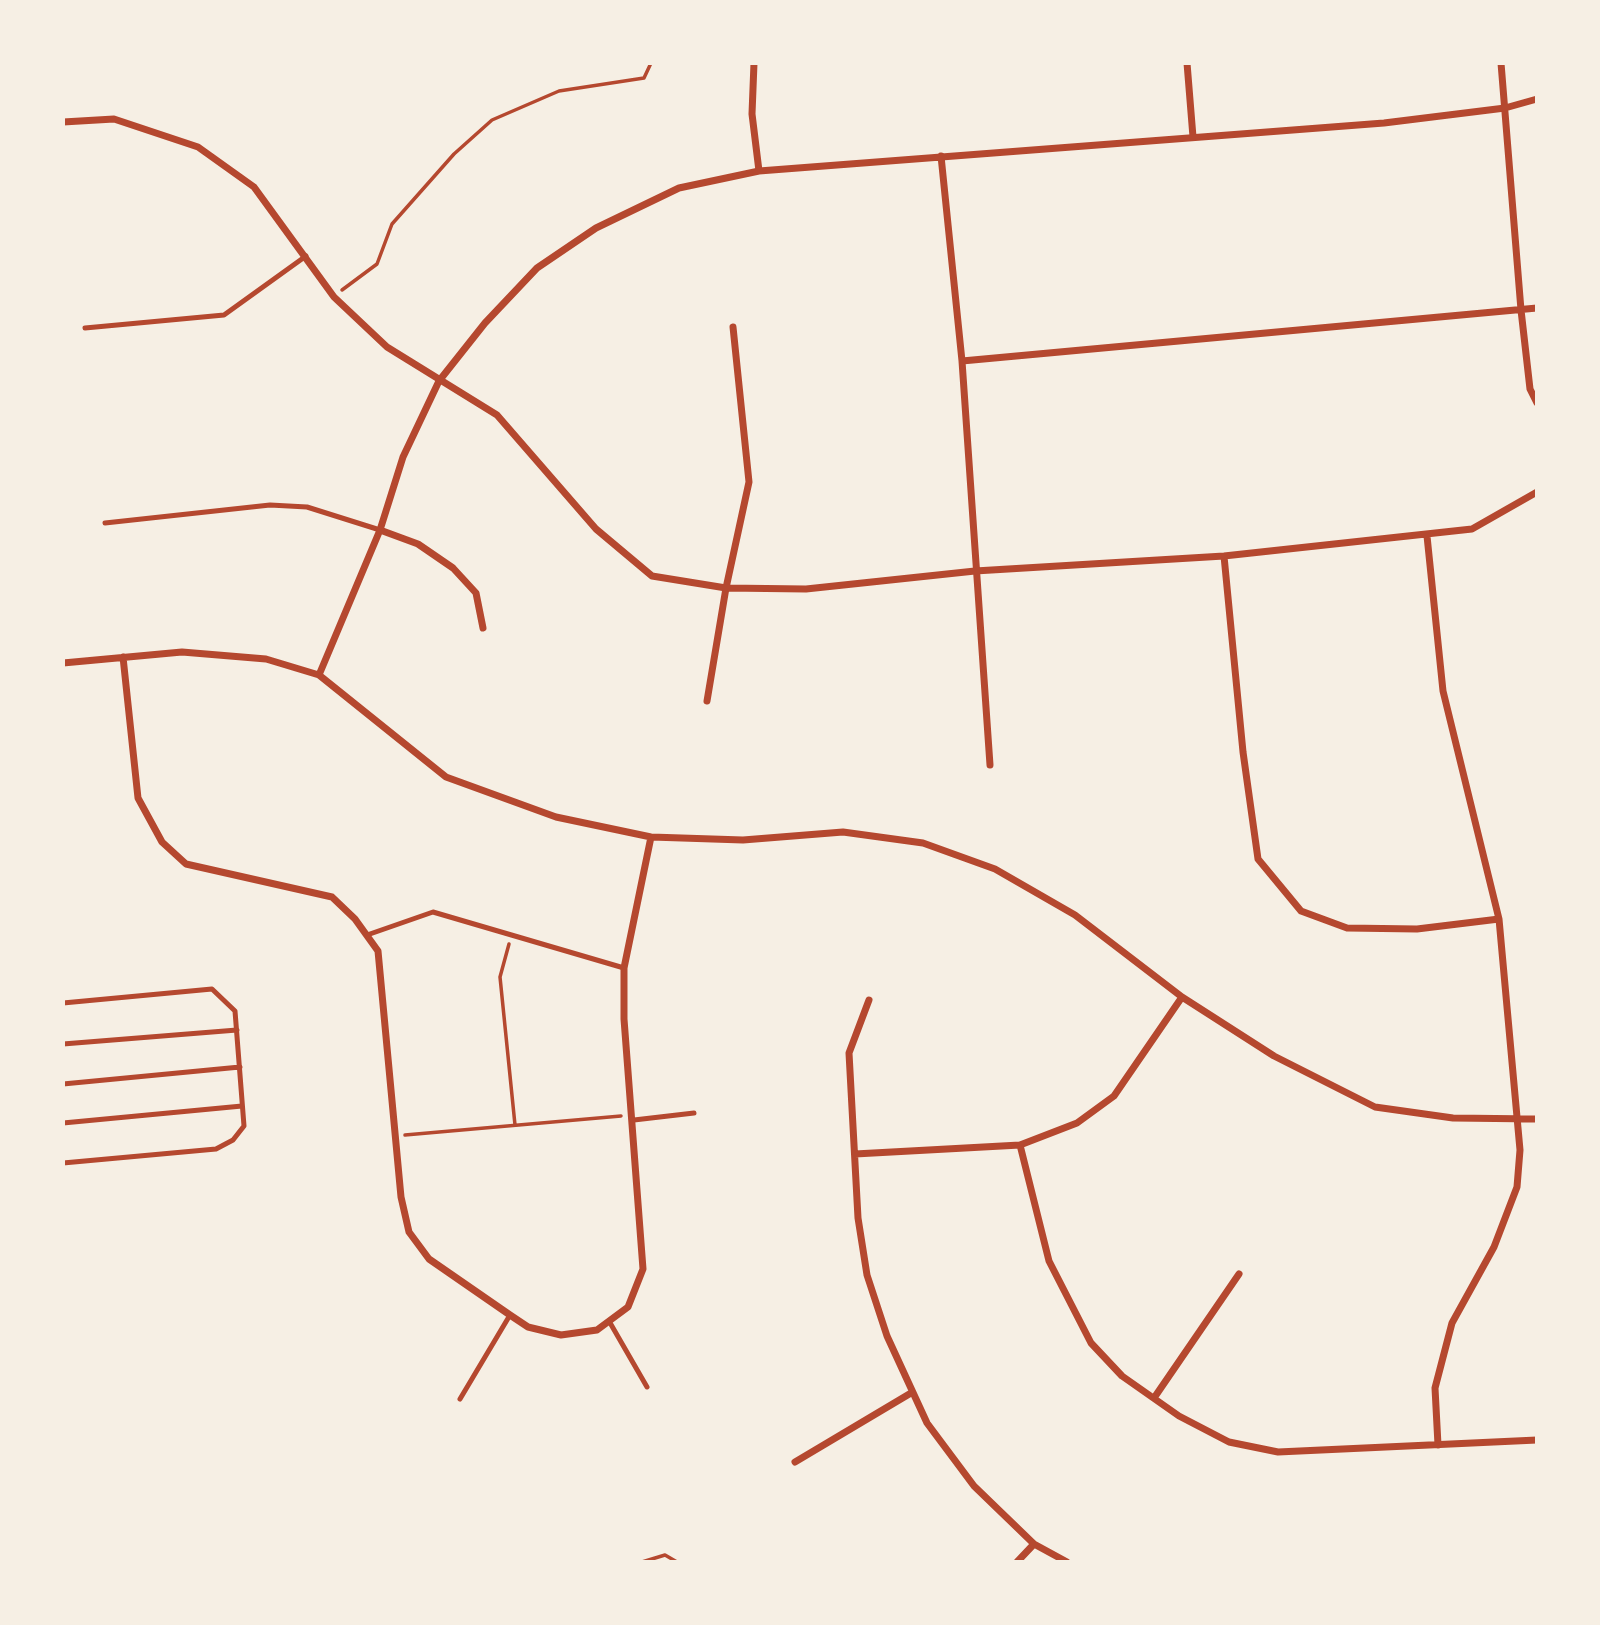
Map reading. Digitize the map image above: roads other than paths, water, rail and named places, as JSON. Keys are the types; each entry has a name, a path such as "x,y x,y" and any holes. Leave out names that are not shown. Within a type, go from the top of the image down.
{"street":[{"path":"754,63 752,114 759,171"},
{"path":"1187,63 1193,137"},
{"path":"1501,63 1521,310 1531,389 1537,403"},
{"path":"319,676 380,530 403,457 439,381 485,323 537,268 596,228 679,188 759,171 1384,123 1505,108 1537,99"},
{"path":"63,122 114,119 198,147 254,187 334,297 387,347 497,415 596,528 652,576 726,588 806,589 975,571 1224,556 1472,529 1537,492"},
{"path":"941,156 962,361 990,765"},
{"path":"962,361 1537,308"},
{"path":"707,701 726,588 749,482 733,327"},
{"path":"380,530 418,544 453,568 476,593 483,628"},
{"path":"1427,536 1443,691 1499,919 1519,1119 1517,1187 1494,1247 1452,1324 1435,1388 1438,1445"},
{"path":"1224,556 1243,752 1258,859 1301,911 1347,928 1417,929 1499,919"},
{"path":"63,663 182,652 266,659 319,676 446,777 556,817 651,836 743,840 843,832 923,844 995,869 1075,915 1182,997 1274,1056 1375,1107 1452,1118 1537,1119"},
{"path":"123,657 138,798 162,842 186,864 332,897 378,951 401,1197 409,1232 429,1259 510,1315 528,1326 561,1335 597,1330 628,1307 643,1269 634,1117 624,1019 624,968 651,836"},
{"path":"855,1154 1020,1145 1077,1123 1114,1096 1182,997"},
{"path":"869,1000 849,1053 858,1218 867,1275 911,1393 928,1423 974,1486 1034,1544 1067,1562"},
{"path":"1020,1145 1049,1261 1091,1343 1122,1376 1179,1416 1229,1442 1278,1452 1537,1440"},
{"path":"1154,1398 1239,1274"},
{"path":"795,1462 911,1393"},
{"path":"1017,1562 1034,1544"}],"lane":[{"path":"85,328 224,316 306,256"},
{"path":"105,523 270,505 307,507 380,530"},
{"path":"367,935 433,912 624,968"},
{"path":"63,1003 212,989 227,1000 235,1011 244,1126 233,1140 216,1149 63,1163"},
{"path":"63,1044 237,1030"},
{"path":"63,1084 240,1067"},
{"path":"63,1123 243,1106"},
{"path":"634,1117 694,1113"},
{"path":"460,1399 510,1315"},
{"path":"610,1321 647,1387"}]}
